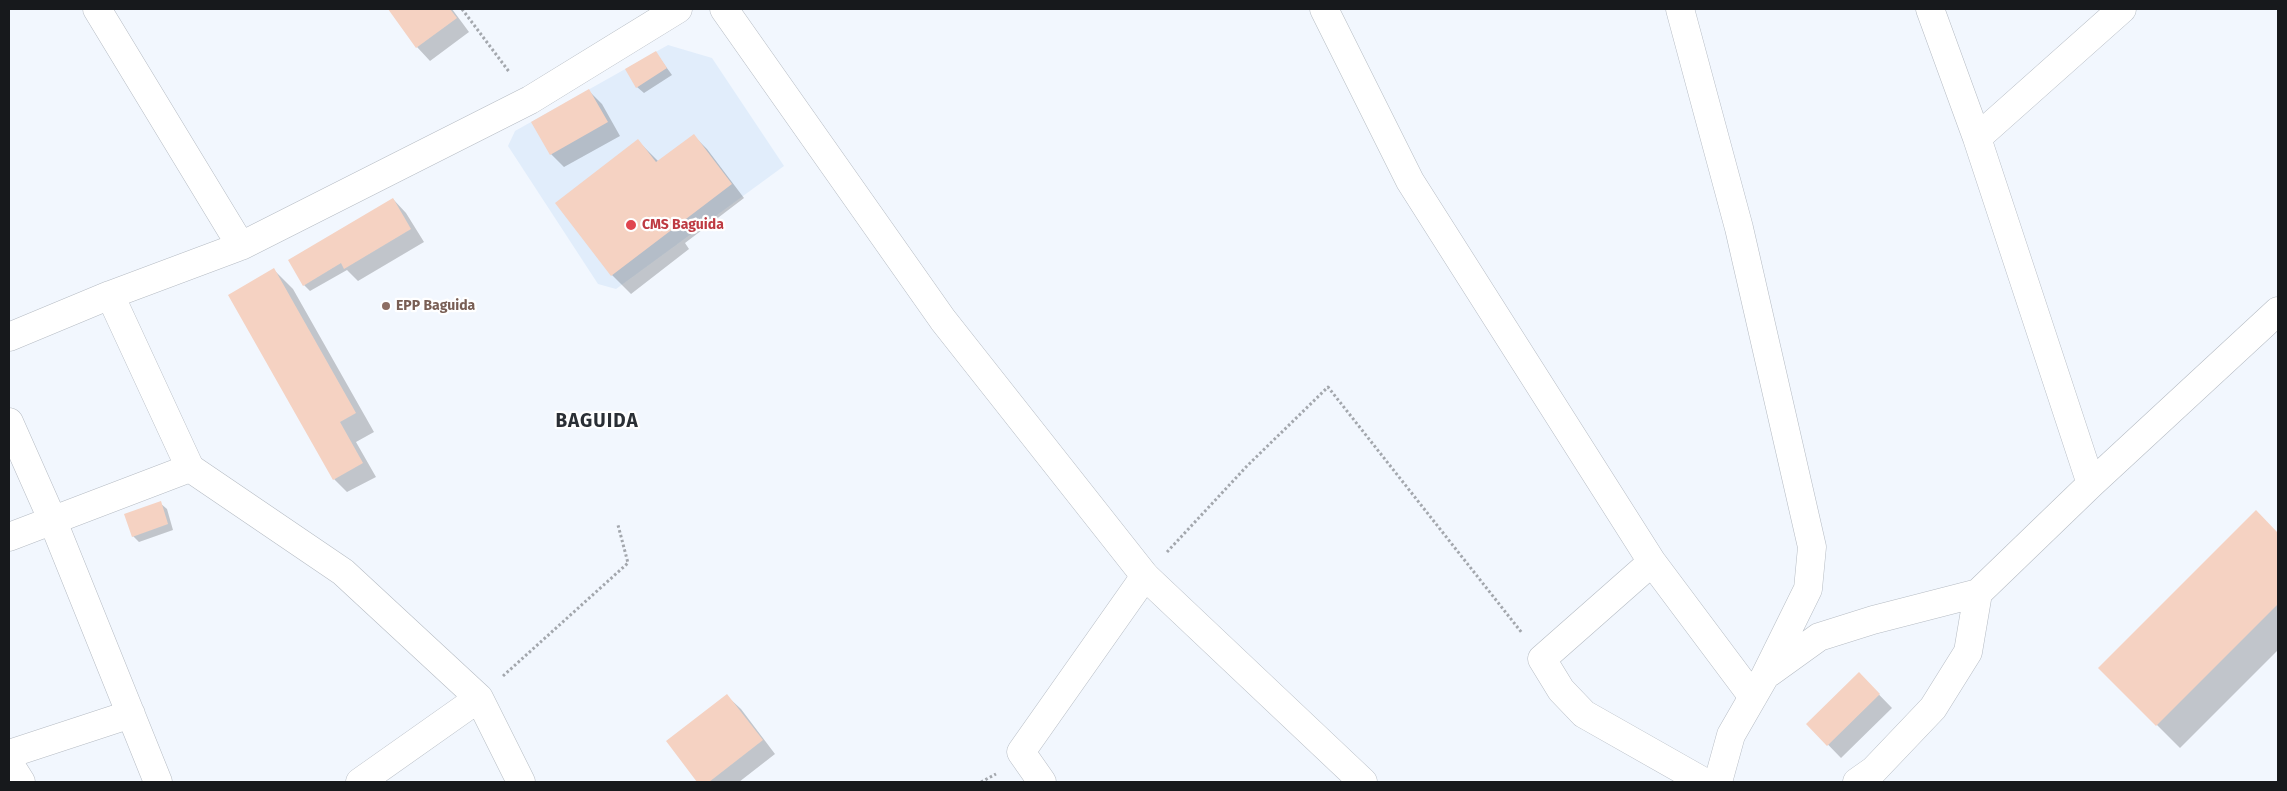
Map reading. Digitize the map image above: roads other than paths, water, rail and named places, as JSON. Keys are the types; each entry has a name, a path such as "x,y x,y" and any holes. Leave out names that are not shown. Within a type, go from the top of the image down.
{"street":[{"path":"97,9 241,246"},
{"path":"9,337 110,295 241,246 530,100 678,9"},
{"path":"724,9 943,320 1145,576 1363,782"},
{"path":"1324,9 1410,180 1652,562 1759,687"},
{"path":"1680,9 1739,228 1812,547 1808,590 1759,687 1731,736 1718,782"},
{"path":"1930,9 1977,138 2091,484"},
{"path":"1977,138 2122,9"},
{"path":"110,295 190,468 343,572 479,698 521,782"},
{"path":"1759,687 1819,637 1873,620 1978,593 2091,484 2278,311"},
{"path":"9,422 52,519 158,782"},
{"path":"9,537 52,519 190,468"},
{"path":"1652,562 1542,659 1561,690 1584,714 1704,782"},
{"path":"1042,782 1021,752 1145,576"},
{"path":"1872,778 1933,708 1968,652 1978,593"},
{"path":"360,782 479,698"},
{"path":"9,754 131,714"},
{"path":"9,764 21,782"}],"place":[{"name":"CMS Baguida","path":"631,225"},
{"name":"EPP Baguida","path":"386,306"}],"district":[{"name":"BAGUIDA","path":"597,422"}]}
